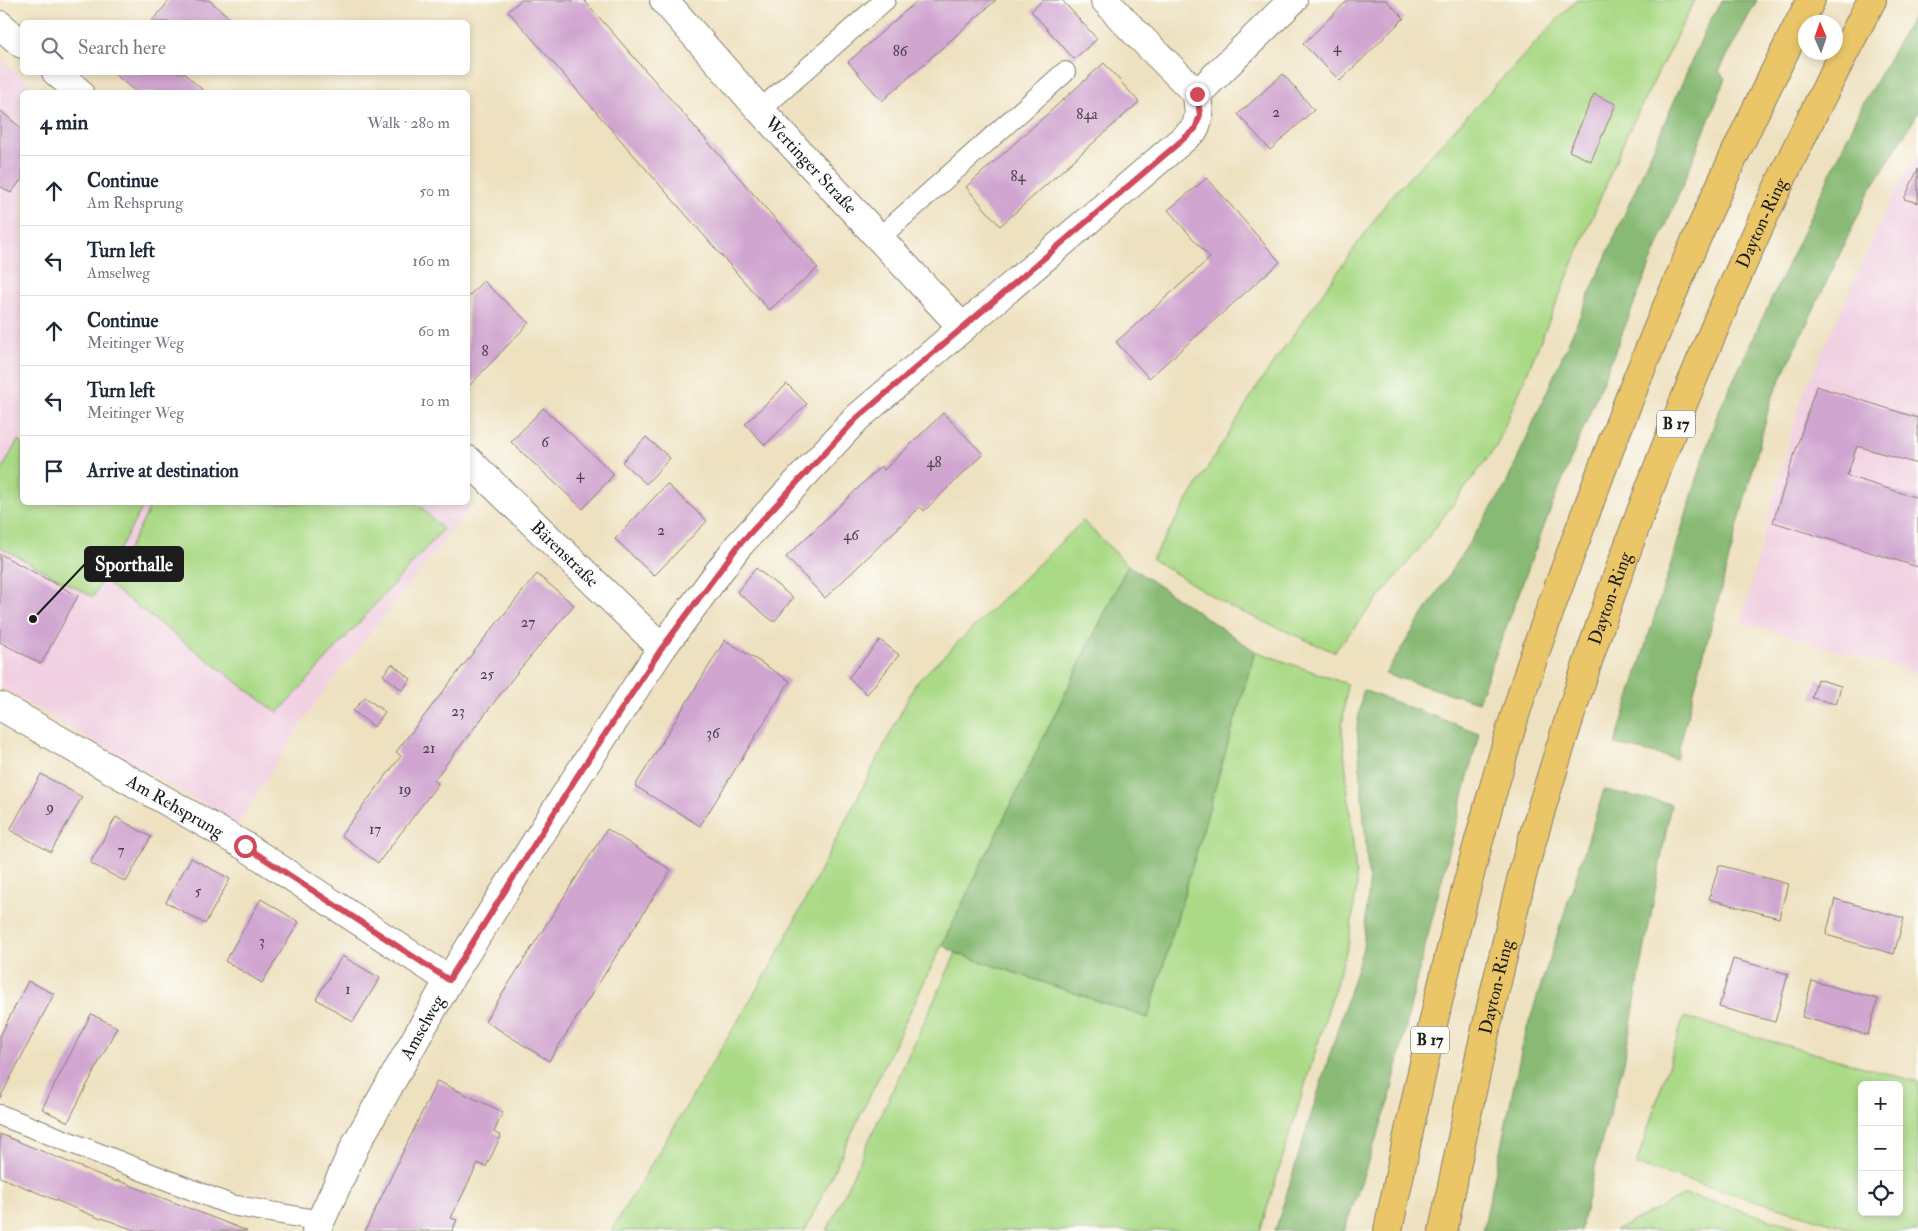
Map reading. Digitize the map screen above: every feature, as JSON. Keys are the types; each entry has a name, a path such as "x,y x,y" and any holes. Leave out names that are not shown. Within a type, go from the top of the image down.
{"highway":[{"name":"B 17","path":"1388,1231 1409,1129 1476,850 1527,677 1618,425 1664,312 1762,93 1811,0"},
{"name":"Dayton-Ring","path":"1443,1231 1487,1023 1525,867 1578,694 1619,574 1714,328 1766,210 1872,0"}],"street":[{"name":"Wertinger Straße","path":"664,0 760,110 962,326"},
{"path":"1105,0 1197,94 1293,0"},
{"path":"0,25 20,42"},
{"path":"59,75 77,90"},
{"name":"Amselweg","path":"319,1226 356,1144 449,980 576,778 662,648 738,546 857,418 962,326 1195,129 1200,115 1197,94"},
{"name":"Bärenstraße","path":"470,462 662,648"},
{"name":"Am Rehsprung","path":"0,706 245,846 449,980"}],"lane":[{"path":"760,110 886,0"},
{"path":"880,238 1066,72"},
{"path":"0,1114 231,1205 319,1226"}],"shaded area":[{"path":"0,58 36,90 20,90 20,505 467,505 470,508 317,700 237,824 0,687"},
{"path":"1918,157 1918,674 1741,622 1800,401 1900,180"}],"green space":[{"path":"1576,0 1695,0 1628,132 1496,447 1420,548 1334,652 1230,607 1152,559 1258,385 1389,199"},
{"path":"1722,0 1757,0 1719,71 1726,78 1549,513 1478,702 1385,674 1505,487 1707,26"},
{"path":"1918,7 1918,113 1869,192 1771,400 1676,759 1615,744 1717,415 1864,102"},
{"path":"18,440 20,442 20,505 137,505 142,508 93,597 0,547 0,473"},
{"path":"140,505 419,505 443,529 278,713 109,585 149,510"},
{"path":"1083,521 1128,565 942,945 805,1231 611,1231 774,961 916,683"},
{"path":"1128,565 1255,651 1148,1018 956,953 942,945"},
{"path":"1255,651 1347,684 1342,729 1357,886 1349,942 1260,1231 827,1231 956,953 1148,1018"},
{"path":"1363,690 1479,733 1416,982 1389,1102 1344,1231 1275,1231 1363,948 1369,886 1357,727"},
{"path":"1604,790 1671,804 1624,1062 1599,1151 1580,1231 1483,1231 1524,1038"},
{"path":"1684,1017 1918,1082 1918,1231 1858,1231 1636,1165"},
{"path":"1686,1194 1810,1231 1615,1231"}],"building":[{"path":"170,0 209,0 231,19 230,20 153,20"},
{"path":"521,0 584,0 818,268 769,310 508,11"},
{"path":"918,0 996,0 882,101 848,62"},
{"path":"1043,0 1062,0 1097,39 1074,59 1031,11"},
{"path":"1348,0 1386,0 1404,18 1340,81 1303,44"},
{"path":"1104,63 1139,102 1000,226 966,187"},
{"path":"1283,74 1314,110 1270,150 1238,114"},
{"path":"116,75 186,75 203,90 134,90"},
{"path":"1594,94 1616,104 1591,161 1569,151"},
{"path":"0,110 20,127 20,182 11,193 0,186"},
{"path":"1918,169 1918,203 1904,199"},
{"path":"1207,178 1280,262 1149,378 1116,342 1210,258 1168,210"},
{"path":"483,281 529,323 470,385 470,295"},
{"path":"787,384 807,404 765,445 745,424"},
{"path":"1816,386 1918,418 1918,464 1857,446 1847,476 1918,498 1918,567 1773,522"},
{"path":"543,408 614,474 583,509 511,442"},
{"path":"943,413 983,454 924,511 920,507 825,598 786,557 881,466 884,470"},
{"path":"646,437 670,458 646,484 622,462"},
{"path":"667,484 707,521 654,576 615,539"},
{"path":"0,554 78,596 41,664 0,642"},
{"path":"756,568 793,598 774,622 737,592"},
{"path":"537,574 574,605 520,669 434,780 438,784 378,863 341,835 401,756 396,752"},
{"path":"725,640 790,681 700,826 635,786"},
{"path":"880,640 899,655 867,694 848,678"},
{"path":"392,664 411,679 402,690 383,675"},
{"path":"1817,679 1841,686 1836,704 1812,698"},
{"path":"365,697 385,712 374,727 353,711"},
{"path":"41,774 82,797 51,852 10,830"},
{"path":"116,817 151,837 126,882 90,863"},
{"path":"607,829 671,870 549,1061 485,1021"},
{"path":"191,858 230,879 205,924 166,902"},
{"path":"1719,865 1788,884 1779,918 1709,899"},
{"path":"261,899 299,922 262,983 225,961"},
{"path":"1835,899 1904,918 1894,954 1826,935"},
{"path":"342,956 380,978 353,1022 316,999"},
{"path":"1733,959 1788,974 1775,1022 1719,1007"},
{"path":"28,981 54,994 0,1098 0,1036"},
{"path":"1812,981 1878,999 1868,1035 1802,1017"},
{"path":"91,1014 117,1027 68,1122 42,1109"},
{"path":"437,1081 503,1112 494,1132 501,1136 486,1167 478,1163 451,1218 457,1220 452,1231 365,1231"},
{"path":"0,1134 117,1182 117,1180 247,1231 137,1231 101,1219 0,1177"}],"place":[{"name":"Sporthalle","path":"33,619"}],"route":[{"path":"245,846 449,980 576,778 662,648 738,546 857,418 962,326 1195,129 1200,115 1197,94"}]}
